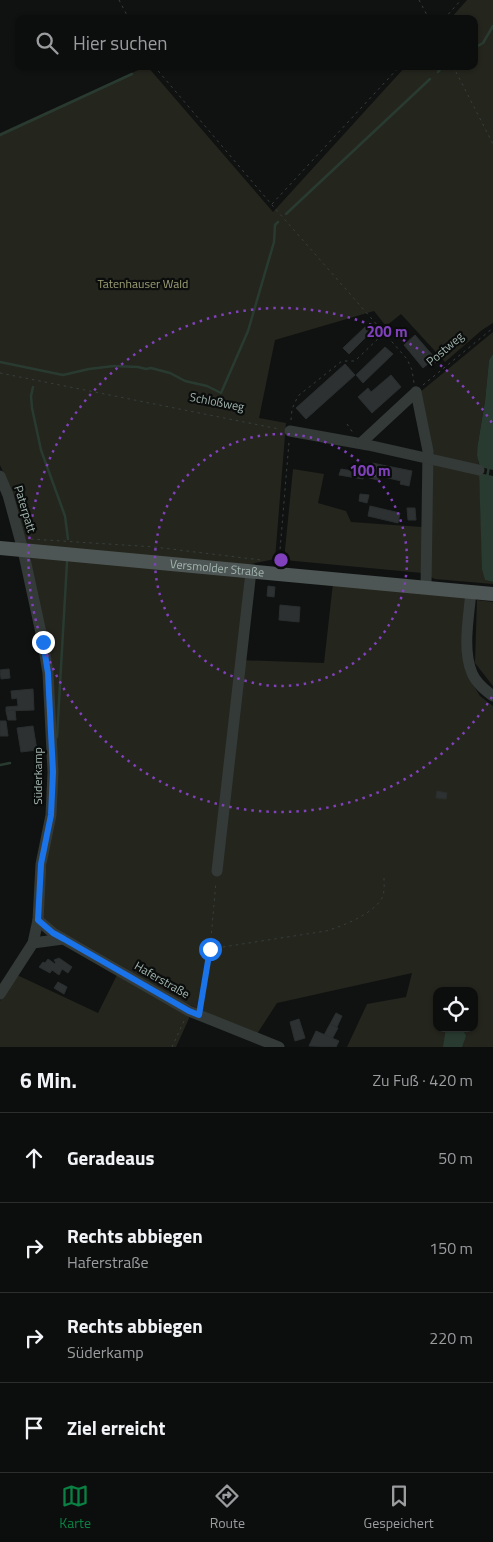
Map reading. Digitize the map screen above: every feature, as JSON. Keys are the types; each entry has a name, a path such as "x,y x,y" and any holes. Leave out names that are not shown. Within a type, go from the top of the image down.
{"main road":[{"name":"Versmolder Straße","path":"0,548 21,544 256,565 493,594"}],"street":[{"path":"361,443 416,392"},
{"path":"416,392 428,450 426,587"},
{"path":"290,431 361,443 479,470"},
{"name":"Paterpatt","path":"0,476 8,495 21,544"},
{"name":"Süderkamp","path":"0,994 33,943 38,920 41,864 51,815 53,772 48,673 21,544"},
{"path":"217,871 256,565"},
{"path":"471,591 467,656 473,675 484,689 493,696"},
{"name":"Haferstraße","path":"38,920 53,933 194,1013 278,1047"},
{"path":"33,943 64,939"}],"path":[{"path":"119,0 127,15"},
{"path":"419,0 427,15"},
{"path":"448,15 461,0"},
{"path":"157,70 272,205 407,359 412,370 416,392"},
{"path":"272,205 396,70"},
{"path":"455,70 493,144"},
{"name":"Postweg","path":"416,392 493,328"},
{"path":"280,563 292,409 298,396 342,360 355,361 384,333"},
{"name":"Schloßweg","path":"0,373 290,431"},
{"path":"21,544 154,547 256,565"},
{"path":"172,1047 194,1013 210,949 217,871"},
{"path":"210,949 326,931 339,927 372,908 382,898 384,878"}],"green space":[{"name":"Tatenhauser Wald","path":"467,0 493,0 493,323 482,330 445,362 401,314 386,326 374,311 275,340 259,418 286,423 275,559 246,565 237,660 324,663 333,583 460,596 468,599 469,678 480,696 493,706 493,1047 347,1047 367,1004 406,997 412,973 277,1003 255,1037 184,1002 78,941 61,934 42,916 56,761 29,561 33,556 30,546 25,542 12,492 0,465 0,133 138,70 150,70 273,212 402,70 478,70 478,15 454,15"},
{"path":"493,332 493,354 489,360 478,443 485,580 493,582 493,584 435,579 431,577 419,393"},
{"path":"293,469 324,474 318,503 346,511 351,522 422,527 422,573 284,560"},
{"path":"477,600 493,602 493,686 475,663"},
{"path":"17,975 98,1013 117,975 191,1014 176,1047 0,1047 0,1001"}],"shaded area":[{"path":"493,354 493,470 480,467 477,455 489,360"},
{"path":"479,473 493,476 493,582 485,580 482,569"},
{"path":"445,1032 464,1032 466,1036 462,1047 443,1047"}],"building":[{"path":"366,326 371,332 349,354 343,348"},
{"path":"415,335 435,358 423,368 404,345"},
{"path":"385,347 393,354 363,383 356,375"},
{"path":"345,364 355,375 306,419 296,408"},
{"path":"391,375 401,387 372,413 358,397 368,388 371,392"},
{"path":"372,463 412,471 409,486 400,484 401,481 379,476 378,480 369,478"},
{"path":"353,466 365,468 363,479 339,475 341,469 353,471"},
{"path":"360,494 369,495 367,503 359,501"},
{"path":"370,506 400,513 398,523 368,516"},
{"path":"407,508 415,508 416,520 408,520"},
{"path":"268,586 275,587 274,597 267,596"},
{"path":"280,605 300,607 299,622 279,620"},
{"path":"9,669 10,678 1,679 0,670"},
{"path":"33,689 34,710 6,711 6,707 18,706 17,698 12,699 11,691"},
{"path":"15,710 16,720 8,720 6,711"},
{"path":"0,721 6,721 8,736 0,736"},
{"path":"33,726 37,750 21,752 17,728"},
{"path":"437,791 447,793 446,799 436,798"},
{"path":"59,958 72,967 68,973 62,969 59,975 52,970 50,973 39,967 48,959 55,964 54,960"},
{"path":"58,982 67,987 64,994 54,988"},
{"path":"336,1013 342,1016 337,1027 330,1024"},
{"path":"299,1019 305,1038 295,1041 290,1022"},
{"path":"330,1024 338,1028 332,1039 324,1035"},
{"path":"316,1031 339,1041 336,1047 309,1046"}],"waterway":[{"path":"478,46 483,43 493,26"},
{"path":"0,135 132,74"},
{"path":"286,214 430,79"},
{"path":"0,362 63,375 114,366 151,368 170,373 185,381 207,386 221,393 248,331 274,242 275,225 278,222"},
{"path":"33,387 31,396 32,408 41,450 65,516 68,539"},
{"path":"487,478 489,466"},
{"path":"57,737 67,562"},
{"path":"0,765 10,763"}],"route":[{"path":"43,642 48,673 53,772 51,815 41,864 38,920 53,933 199,1015 210,949"}]}
